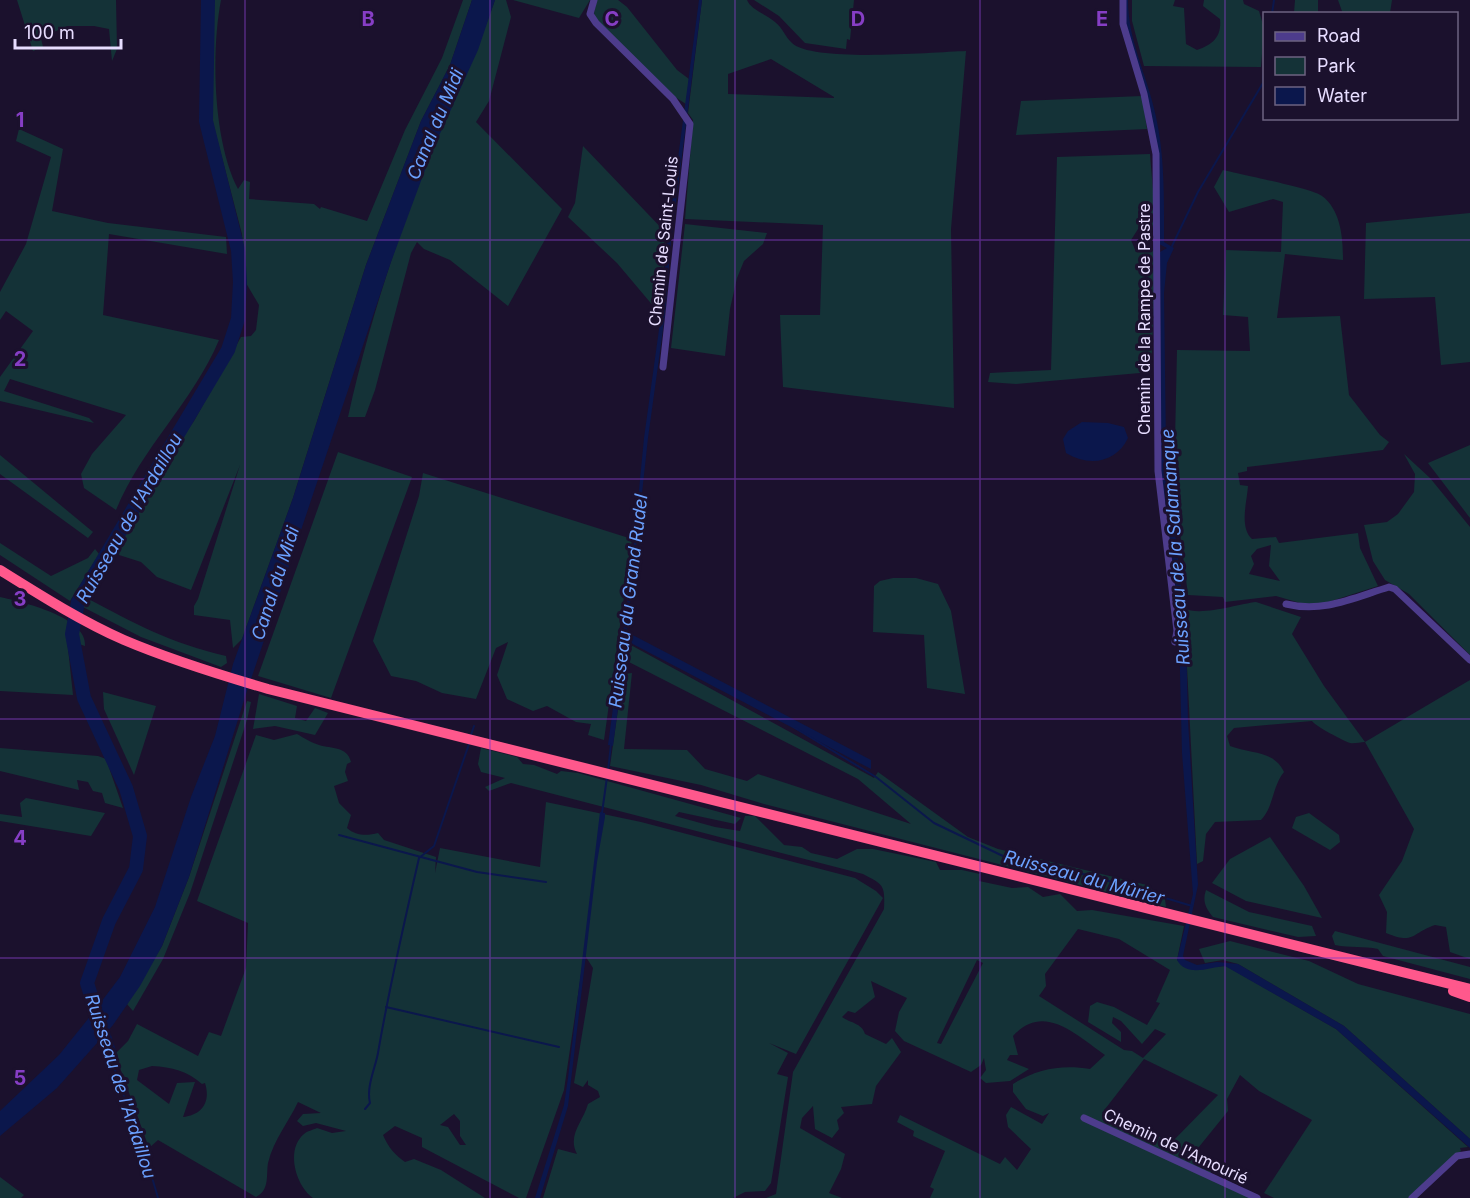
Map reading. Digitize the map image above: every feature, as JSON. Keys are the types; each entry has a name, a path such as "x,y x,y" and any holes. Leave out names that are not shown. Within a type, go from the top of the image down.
{"highway":[{"path":"0,565 62,607"},
{"path":"0,570 62,607"},
{"path":"0,578 155,651 219,675 268,689 1470,988"},
{"path":"1376,966 1470,997"}],"street":[{"name":"Chemin de Saint-Louis","path":"594,0 590,14 596,23 683,110 689,119 690,131 663,367"},
{"name":"Chemin de la Rampe de Pastre","path":"1123,0 1123,24 1144,94 1156,154 1158,471 1177,631 1175,642"},
{"path":"1286,604 1307,609 1323,607 1389,587 1395,589 1470,660"},
{"name":"Chemin de l'Amourié","path":"1084,1118 1257,1198"},
{"path":"1412,1198 1457,1156 1464,1153 1470,1154"}],"green space":[{"path":"17,0 116,0 117,49 112,61 109,29 94,26 67,26 54,32 38,26 43,47 33,51"},
{"path":"213,0 221,0 215,70 219,122 223,147 238,189 244,180 250,182 249,199 314,204 320,209 321,207 367,221 405,130 442,58 463,0 472,0 450,65 421,121 366,265 293,498 242,639 233,648 230,620 194,615 194,606 240,465 191,590 157,577 141,562 119,555 113,547 147,487 194,421 241,337 251,336 256,330 259,305 246,283 242,234 210,112"},
{"path":"495,0 506,0 511,17 489,101 476,122 562,209 508,306 450,260 424,249 417,242 411,253 375,390 365,417 348,417 374,316 406,216"},
{"path":"513,0 590,0 579,18"},
{"path":"597,0 618,0 627,7 677,70 689,79 686,104 675,97 596,21 594,13"},
{"path":"702,0 747,0 752,7 778,24 792,43 804,49 824,53 875,55 966,51 951,229 954,408 783,387 780,315 820,315 823,225 685,219 693,120 688,113","holes":["771,59 834,97 728,94 728,74"]},
{"path":"754,0 854,0 850,40 847,39 846,49 805,43 779,16"},
{"path":"1132,0 1175,0 1173,6 1184,8 1186,44 1197,50 1207,46 1215,39 1220,25 1220,19 1203,6 1204,0 1243,0 1244,4 1259,11 1263,25 1261,67 1144,66 1132,21"},
{"path":"1295,0 1318,0 1318,12 1294,12"},
{"path":"1338,0 1392,0 1390,12 1342,12"},
{"path":"1142,96 1147,129 1016,135 1021,101"},
{"path":"19,129 63,149 52,211 108,223 226,237 227,254 109,234 103,315 219,340 196,384 139,466 116,510 84,488 81,474 92,454 126,415 10,379 4,391 89,418 94,423 0,401 0,377 33,331 6,311 0,320 0,292 26,244 51,157 16,141"},
{"path":"583,146 667,234 660,314 617,263 568,217 575,203"},
{"path":"1150,154 1156,228 1138,229 1131,240 1136,252 1156,250 1151,372 1016,384 988,382 990,373 1051,370 1057,157"},
{"path":"1223,170 1276,182 1322,196 1337,217 1340,225 1343,260 1285,254 1277,318 1340,316 1349,395 1380,435 1389,442 1383,450 1247,467 1247,471 1238,473 1240,485 1248,486 1245,521 1248,534 1252,539 1276,537 1279,543 1358,533 1360,548 1378,586 1322,604 1307,605 1276,596 1225,602 1223,597 1188,595 1174,486 1177,350 1250,351 1248,317 1223,315 1226,250 1281,252 1283,202 1273,199 1229,212 1214,187","holes":["1271,545 1269,566 1280,581 1249,574 1254,564 1251,556 1257,549"]},
{"path":"1470,213 1470,362 1441,365 1435,297 1364,299 1366,223"},
{"path":"685,224 767,233 763,244 744,261 737,278 730,309 725,356 671,348"},
{"path":"1470,445 1470,518 1428,463"},
{"path":"338,452 412,477 331,698 258,676"},
{"path":"1404,454 1430,478 1470,527 1470,655 1409,594 1385,580 1373,561 1364,525 1387,522 1398,514 1414,492 1415,474"},
{"path":"0,455 93,532 88,538 0,474"},
{"path":"423,473 632,539 604,740 588,735 591,724 576,722 547,706 533,711 507,699 497,675 508,642 496,648 476,699 442,693 416,681 391,676 373,641 419,496"},
{"path":"0,543 51,576 88,558 95,549 99,554 70,601 0,555"},
{"path":"893,578 916,578 938,584 951,611 965,694 927,688 924,635 873,632 874,586 880,581"},
{"path":"0,597 52,612 76,627 83,636 85,646 79,644 70,634 67,639 73,695 0,691"},
{"path":"85,597 153,632 226,656 227,663 221,667 141,637 81,606"},
{"path":"1256,602 1301,617 1292,634 1324,686 1365,742 1350,743 1312,721 1234,728 1227,736 1230,746 1268,756 1280,765 1284,772 1261,820 1215,822 1206,834 1203,861 1197,864 1184,608 1209,611"},
{"path":"629,644 874,778 878,772 968,837 998,849 1147,885 1165,899 1166,907 764,804 701,785 610,766 623,674 632,673 624,749 687,750 705,769 747,781 758,774 911,824 858,779 625,660"},
{"path":"1470,680 1470,959 1450,952 1446,927 1435,925 1408,938 1386,933 1387,912 1379,895 1402,861 1414,829 1365,742"},
{"path":"103,692 156,706 134,775 104,709"},
{"path":"259,694 297,706 295,718 306,721 315,708 328,713 315,735 275,726 253,729"},
{"path":"247,701 251,702 247,720 190,893 163,959 133,1011 127,1004 162,946 189,877"},
{"path":"297,734 316,744 346,753 351,762 347,764 345,772 348,781 334,786 339,803 351,815 347,828 362,835 378,833 384,840 436,857 435,873 440,848 540,867 546,802 641,822 855,878 876,891 883,898 796,1054 769,1043 788,1053 777,1074 788,1077 771,1183 765,1191 745,1192 733,1198 543,1198 558,1149 577,1154 574,1141 577,1129 588,1104 600,1097 598,1091 588,1085 588,1080 583,1087 574,1083 593,968 584,954 564,1090 526,1198 519,1198 422,1147 422,1138 395,1126 383,1135 401,1159 405,1162 414,1159 441,1170 485,1198 313,1198 302,1185 295,1168 295,1149 298,1141 305,1133 317,1128 332,1133 346,1131 316,1123 303,1126 297,1121 303,1114 321,1113 298,1102 271,1154 264,1190 256,1197 158,1140 149,1148 115,1054 128,1041 137,1024 198,1056 209,1032 221,1036 246,968 248,923 197,901 256,735 274,740","holes":["152,1066 179,1070 202,1084 205,1083 206,1102 200,1110 183,1117 195,1082 177,1083 169,1104 137,1080 139,1070","454,1114 460,1121 460,1136 466,1145 460,1145 448,1127 440,1125"]},
{"path":"0,748 98,756 106,759 123,808 105,803 102,793 93,791 88,782 77,780 79,790 0,771"},
{"path":"481,748 517,757 523,764 534,765 557,774 561,771 578,773 741,818 735,824 679,812 675,816 715,827 740,831 745,816 755,816 784,845 802,847 811,853 837,859 857,849 873,849 936,862 940,870 962,870 980,874 979,881 1012,888 1028,887 1043,897 1060,894 1077,911 1092,910 1184,926 1177,960 1190,969 1226,966 1336,1029 1468,1147 1460,1148 1461,1151 1408,1198 1274,1198 1264,1193 1312,1120 1259,1091 1240,1075 1227,1099 1228,1111 1190,1158 1210,1168 1212,1179 1251,1198 930,1198 934,1189 930,1187 945,1151 913,1136 914,1131 897,1122 900,1115 1000,1164 1005,1157 1017,1170 1031,1149 1008,1127 1006,1115 1011,1107 1042,1124 1049,1113 1043,1116 1026,1109 1013,1092 1013,1084 1040,1071 1050,1069 1069,1067 1090,1069 1105,1055 1060,1025 1036,1022 1025,1026 1013,1036 1018,1055 1010,1055 1007,1060 1029,1069 1010,1081 986,1083 980,1078 986,1070 984,1058 981,1065 971,1072 904,1041 895,1031 899,1012 907,998 871,981 875,997 855,1013 848,1011 842,1017 859,1025 865,1034 886,1044 892,1038 901,1052 876,1086 872,1104 841,1107 844,1113 837,1120 839,1129 832,1138 815,1129 813,1106 802,1118 800,1128 845,1154 841,1169 829,1193 842,1198 766,1198 776,1194 793,1072 884,909 882,887 863,874 511,783 489,791 485,787 505,778 481,772 478,764","holes":["1078,929 1119,939 1170,970 1156,1002 1160,1003 1147,1025 1114,1007 1097,1002 1090,1006 1088,1022 1121,1042 1121,1032 1112,1023 1113,1017 1121,1021 1142,1044 1155,1029 1166,1034 1143,1058 1132,1051 1124,1050 1039,996 1046,986 1045,974","977,960 983,963 941,1044 937,1043","1144,1059 1218,1095 1172,1142 1102,1113"]},
{"path":"26,798 105,813 91,836 0,821 0,814 22,817 20,803"},
{"path":"1309,813 1339,835 1340,842 1330,850 1292,828 1296,817"},
{"path":"1270,837 1304,886 1322,918 1246,901 1212,883 1230,859"},
{"path":"1206,890 1249,912 1312,926 1316,936 1298,937 1213,917 1205,905"},
{"path":"1335,931 1470,967 1470,979 1383,956 1378,949 1335,945 1332,936"},
{"path":"1230,941 1309,961 1358,984 1470,1014 1470,1139 1344,1026 1238,964 1223,960 1205,963 1199,949"},
{"path":"0,1177 24,1195 21,1198 0,1198"}],"water":[{"name":"Canal du Midi","path":"472,0 495,0 478,50 432,151 391,262 245,697 189,877 162,946 140,986 113,1025 57,1088 0,1136 0,1111 59,1055 92,1014 120,977 155,907 191,797 215,736 233,664 293,498 366,265 421,121 450,65"},
{"path":"699,0 702,0 671,241 665,315 648,438 627,632 871,760 871,769 627,641 613,746 608,745 631,573 644,438 661,315 667,241"},
{"path":"1124,0 1128,0 1131,30 1159,132 1163,179 1164,242 1174,248 1167,263 1164,293 1166,448 1186,631 1188,721 1198,885 1183,956 1185,960 1197,965 1217,962 1238,964 1344,1026 1470,1139 1470,1148 1336,1029 1225,966 1193,970 1187,969 1177,960 1193,894 1182,753 1179,631 1161,484 1160,252 1167,248 1159,244 1158,164 1127,38"},
{"path":"1082,422 1108,423 1124,427 1128,438 1116,453 1101,460 1084,460 1075,457 1066,453 1063,439 1068,431"},
{"path":"600,812 605,813 605,817 597,862 568,1106 540,1198 535,1198 564,1105"}],"waterway":[{"name":"Ruisseau de l'Ardaillou","path":"111,1058 87,983 109,921 136,869 140,836 126,788 84,698 72,634 78,602 228,350 238,319 240,282 238,250 206,121 208,0"},
{"name":"Ruisseau de la Salamanque","path":"1272,12 1274,0"},
{"name":"Ruisseau de la Salamanque","path":"1172,246 1198,192 1263,83"},
{"path":"471,735 474,726"},
{"name":"Ruisseau du Mûrier","path":"795,728 876,777 934,823 1005,857 1092,876 1192,906"},
{"path":"365,1109 370,1103 370,1084 419,858 434,846 469,744"},
{"name":"Ruisseau du Grand Rudel","path":"608,771 611,744"},
{"name":"Ruisseau du Grand Rudel","path":"602,813 607,777"},
{"path":"339,835 477,872 546,882"},
{"path":"386,1007 559,1047"},
{"name":"Ruisseau de l'Ardaillou","path":"111,1058 158,1198"}]}
